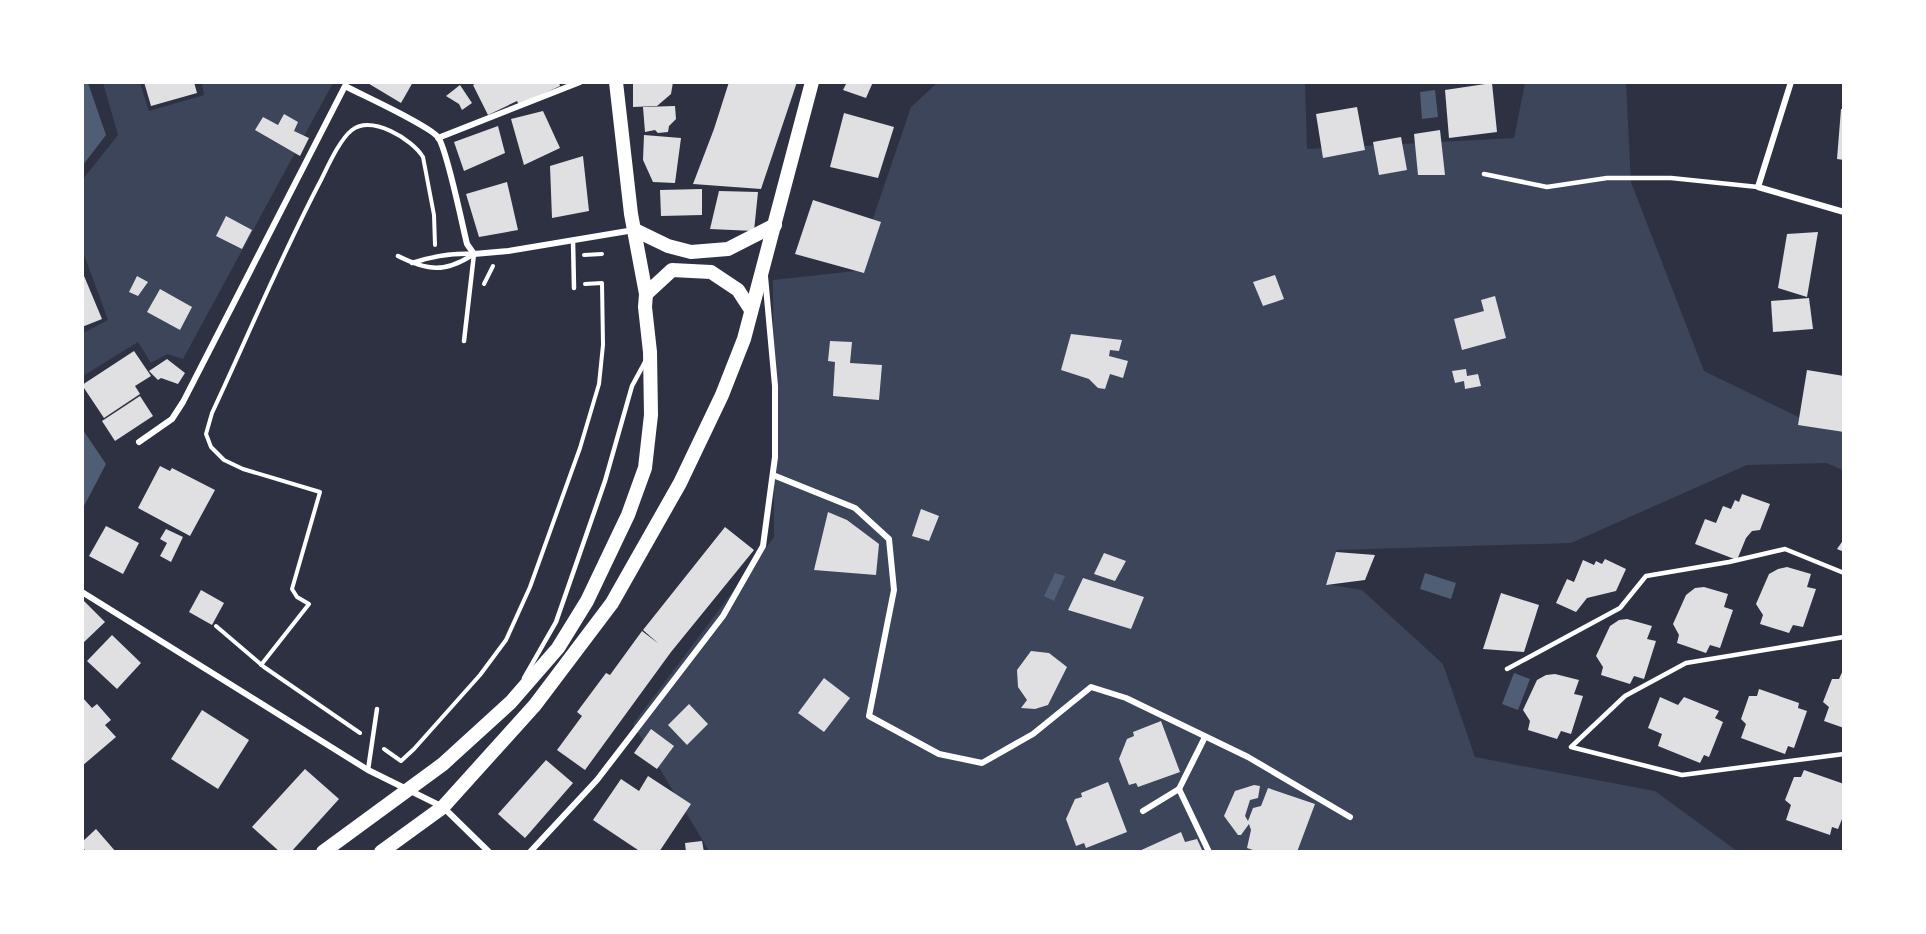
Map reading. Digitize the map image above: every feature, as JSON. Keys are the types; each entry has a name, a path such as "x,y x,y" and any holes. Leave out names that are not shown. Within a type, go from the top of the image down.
{"main road":[{"path":"323,852 443,764 511,702 558,648 587,601 628,515 645,468 651,415 651,352 645,307 646,294 635,230 616,82"},
{"path":"381,852 443,807 535,705 612,603 680,483 722,395 744,339 812,82"},
{"path":"635,230 668,246 691,252 728,249 775,225"},
{"path":"646,294 672,270 711,272 738,290 751,310"}],"street":[{"path":"438,138 580,82"},
{"path":"1791,82 1758,187 1844,212"},
{"path":"139,442 172,419 183,402 345,86 421,126 438,138 446,159 466,244 474,254 508,251 635,230"},
{"path":"530,852 597,780 723,616 763,546 775,457 775,386 764,266"},
{"path":"773,475 855,507 888,539 894,590 869,716 939,754 982,763 1033,734 1091,687 1126,698 1248,757 1350,817"},
{"path":"82,592 368,770 443,807 489,852"},
{"path":"1143,811 1179,789 1205,736"},
{"path":"1179,789 1209,852"}],"lane":[{"path":"1484,174 1547,187 1607,178 1671,178 1758,187"},
{"path":"573,240 574,288"},
{"path":"411,263 456,253 474,254"},
{"path":"398,256 427,269 459,264 474,254"},
{"path":"464,341 474,254"},
{"path":"511,702 556,622 605,481 633,387 651,352"},
{"path":"1507,669 1620,608 1646,576 1729,562 1785,549 1844,573"},
{"path":"1844,637 1686,663 1625,696 1571,747 1682,774 1844,754"},
{"path":"368,770 377,709"}],"path":[{"path":"261,665 309,604 297,597 292,589 320,492 243,469 224,460 211,447 206,434 212,413 303,213 333,156 350,131 361,125 375,126 407,140 418,150 423,157 434,214 435,249"},
{"path":"582,265 582,255 602,254"},
{"path":"216,627 261,665 401,761 414,749 480,675 506,640 546,546 580,448 599,384 603,345 602,283 582,284"}],"shaded area":[{"path":"83,82 88,83 106,135 83,165"},
{"path":"103,83 140,83 149,111 204,95 202,83 333,83 183,359 167,354 151,363 138,342 83,376 83,333 108,320 83,252 83,179 118,135"},
{"path":"937,83 1305,83 1307,149 1514,138 1525,83 1626,83 1631,182 1704,371 1819,427 1843,426 1843,470 1826,463 1747,465 1571,543 1337,550 1326,584 1362,590 1443,664 1475,757 1655,791 1737,851 709,851 633,724 774,537 773,280 855,271 911,107"},
{"path":"1435,90 1438,117 1422,119 1420,92"},
{"path":"83,430 106,464 83,508"},
{"path":"1055,573 1065,576 1054,601 1044,596"},
{"path":"1425,573 1456,583 1451,599 1420,589"},
{"path":"1514,673 1530,679 1518,710 1502,704"}],"building":[{"path":"144,82 194,82 197,93 151,106"},
{"path":"366,82 413,82 401,103"},
{"path":"478,82 559,82 560,86 519,105 517,101 488,115 473,85"},
{"path":"633,82 673,82 671,94 657,106 633,107"},
{"path":"729,82 797,82 761,189 693,184"},
{"path":"847,82 873,82 866,98 843,90"},
{"path":"1492,83 1497,132 1449,138 1445,90"},
{"path":"460,85 472,103 462,110 459,104 446,96"},
{"path":"675,106 676,119 669,126 668,132 658,133 655,130 645,132 643,107"},
{"path":"1357,107 1365,150 1323,158 1316,114"},
{"path":"1841,109 1844,109 1844,160 1837,159"},
{"path":"543,111 560,148 524,165 511,119"},
{"path":"844,113 894,127 878,178 830,167"},
{"path":"284,114 298,122 294,131 309,138 300,156 255,130 263,117 278,125"},
{"path":"498,126 505,153 464,171 454,142"},
{"path":"1440,130 1445,175 1418,175 1414,134"},
{"path":"644,135 681,138 675,183 653,182 643,160"},
{"path":"1401,137 1407,170 1379,175 1373,142"},
{"path":"583,156 589,211 552,218 550,166"},
{"path":"507,182 518,230 479,237 466,194"},
{"path":"702,189 702,215 661,216 660,190"},
{"path":"719,191 758,192 754,231 710,229"},
{"path":"813,200 881,222 864,273 795,254"},
{"path":"226,216 252,230 242,249 216,236"},
{"path":"1818,232 1807,297 1778,288 1787,234"},
{"path":"82,271 102,319 82,327"},
{"path":"1275,275 1284,299 1263,306 1253,282"},
{"path":"137,276 148,282 138,296 129,292"},
{"path":"160,289 192,307 180,330 147,312"},
{"path":"1495,296 1506,338 1462,350 1454,319 1484,311 1481,300"},
{"path":"1809,298 1813,329 1773,332 1771,301"},
{"path":"1071,334 1122,340 1119,351 1110,350 1109,356 1128,361 1123,378 1110,374 1105,389 1098,388 1089,379 1061,370"},
{"path":"830,341 852,342 850,363 882,365 879,400 833,396 835,362 828,361"},
{"path":"134,351 151,376 135,386 140,394 104,418 82,385"},
{"path":"167,359 185,373 178,384 161,378 158,380 149,371"},
{"path":"1466,369 1467,376 1478,374 1481,386 1465,389 1464,381 1455,383 1452,371"},
{"path":"1807,370 1844,376 1844,432 1798,425"},
{"path":"140,396 153,416 115,441 102,421"},
{"path":"160,466 170,471 172,468 215,490 190,536 138,508"},
{"path":"1742,494 1770,504 1760,530 1752,531 1746,538 1737,560 1695,544 1705,519 1716,523 1723,506 1731,509 1735,500 1739,502"},
{"path":"921,509 939,516 929,541 912,536"},
{"path":"828,512 847,520 879,544 876,575 814,570"},
{"path":"106,526 139,543 123,574 89,556"},
{"path":"725,527 754,550 671,652 585,770 557,750 582,716 577,712 606,673 610,675 642,631 659,644 643,630"},
{"path":"166,529 183,537 171,562 160,556 167,543 160,539"},
{"path":"1844,539 1844,552 1837,549"},
{"path":"1336,552 1375,555 1365,580 1326,585"},
{"path":"1104,553 1126,561 1115,581 1094,574"},
{"path":"1605,559 1626,569 1616,591 1587,598 1576,612 1556,603 1567,579 1574,582 1583,560 1594,565 1596,561 1602,564"},
{"path":"1787,567 1811,574 1807,587 1816,589 1803,627 1793,625 1789,633 1760,624 1763,615 1756,604 1769,574"},
{"path":"1083,578 1144,597 1131,629 1068,610"},
{"path":"1704,587 1728,594 1724,607 1733,610 1720,648 1710,645 1706,653 1677,643 1679,635 1673,624 1686,595 1695,588"},
{"path":"201,590 224,603 212,625 189,612"},
{"path":"1501,593 1539,605 1524,652 1483,649"},
{"path":"82,599 105,622 82,644"},
{"path":"1627,619 1652,626 1647,639 1656,641 1644,679 1634,676 1630,684 1601,675 1603,667 1596,656 1610,626 1619,620"},
{"path":"112,635 141,663 117,689 87,661"},
{"path":"1031,651 1049,653 1067,667 1048,705 1035,709 1021,708 1027,700 1018,687 1017,670"},
{"path":"1844,668 1844,728 1824,721 1829,707 1823,702 1832,679 1839,679"},
{"path":"1555,674 1579,680 1574,694 1583,696 1571,734 1561,731 1557,739 1528,730 1530,721 1523,710 1537,680 1546,675"},
{"path":"824,678 850,698 824,732 798,713"},
{"path":"1759,689 1799,703 1798,708 1807,711 1794,748 1788,746 1785,754 1741,738 1746,724 1741,719 1749,696 1757,696"},
{"path":"82,697 92,708 97,704 111,720 105,725 116,737 82,766"},
{"path":"1660,697 1678,705 1684,697 1719,711 1715,718 1723,722 1709,757 1704,755 1700,763 1658,746 1662,734 1648,728"},
{"path":"689,704 708,724 687,745 668,725"},
{"path":"202,710 249,740 218,789 171,759"},
{"path":"1161,721 1180,772 1138,787 1136,783 1129,785 1119,759 1127,739 1134,736 1133,732"},
{"path":"651,729 674,746 657,769 634,753"},
{"path":"546,760 573,783 525,838 498,814"},
{"path":"305,769 339,799 291,852 280,852 252,827"},
{"path":"1804,770 1844,784 1844,814 1838,829 1832,827 1830,835 1786,820 1791,805 1785,800 1794,777 1801,777"},
{"path":"648,776 691,804 659,852 641,852 593,820 621,779 639,791"},
{"path":"1108,782 1127,832 1086,848 1084,843 1076,846 1066,819 1075,799 1082,797 1081,793"},
{"path":"1254,785 1260,786 1258,798 1250,800 1245,816 1248,821 1253,808 1261,806 1268,788 1315,804 1297,852 1259,852 1247,848 1251,830 1249,824 1241,835 1238,835 1224,816 1235,791"},
{"path":"96,829 116,852 87,852 82,847 82,842"},
{"path":"1181,832 1185,842 1197,839 1203,852 1137,852"},
{"path":"702,841 704,852 686,852 685,843"}]}
